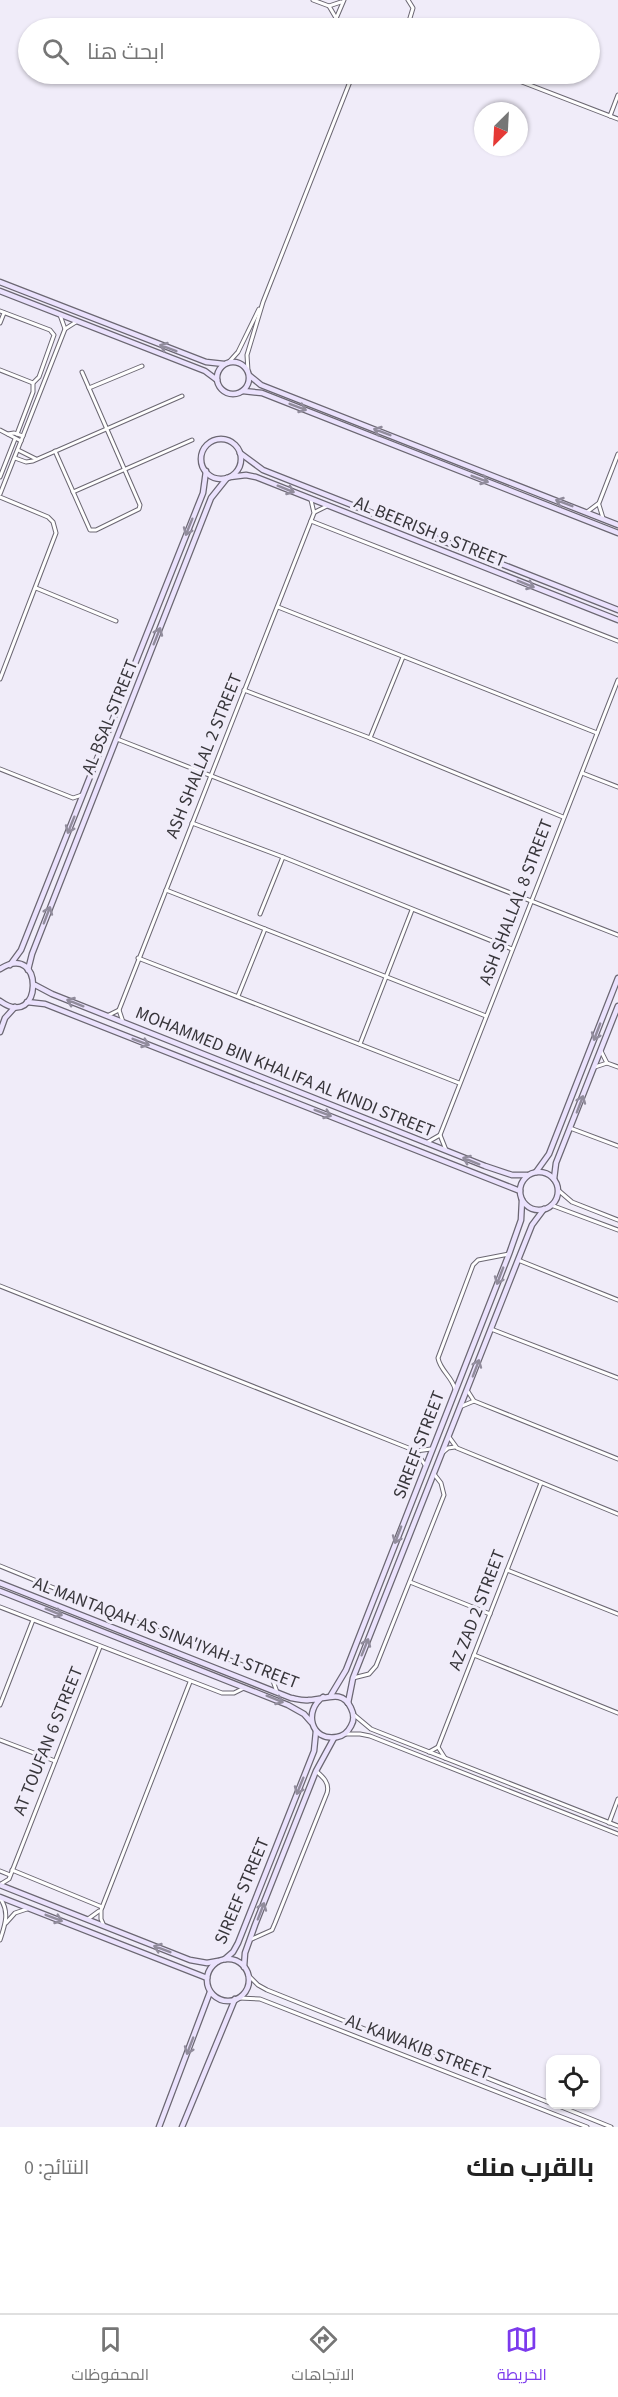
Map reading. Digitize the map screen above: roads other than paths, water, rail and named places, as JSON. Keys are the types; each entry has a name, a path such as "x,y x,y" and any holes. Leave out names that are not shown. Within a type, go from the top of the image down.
{"street":[{"path":"313,0 329,6 336,18"},
{"path":"329,6 344,0"},
{"path":"336,18 344,0"},
{"path":"408,0 413,8 410,18"},
{"path":"243,391 248,384 247,355 263,302 349,84"},
{"path":"527,84 618,119"},
{"path":"610,116 618,95"},
{"path":"0,282 206,362 240,363 261,385 618,525"},
{"path":"0,291 205,371 217,380"},
{"path":"263,302 238,352 217,374 221,389 229,394 243,391 262,393 618,533"},
{"path":"0,322 2,311 50,330 53,334 39,377 33,383 33,392 17,434"},
{"path":"0,679 55,537 54,526 45,515 0,496 65,329 60,315"},
{"path":"65,329 79,322"},
{"path":"89,388 142,366"},
{"path":"0,370 33,383"},
{"path":"55,451 89,529 94,530 137,512 140,508 82,372"},
{"path":"15,458 28,462 182,396"},
{"path":"0,430 21,441"},
{"path":"8,434 23,436"},
{"path":"0,477 15,439"},
{"path":"73,492 192,440"},
{"path":"215,440 227,440 240,453 238,469 229,477 212,476 206,471 201,459 205,448 215,440"},
{"path":"18,450 36,459"},
{"name":"AL BEERISH 9 STREET","path":"240,453 263,470 618,610"},
{"path":"604,519 599,511 599,503 618,454"},
{"name":"AL BSAL STREET","path":"10,964 21,950 203,493 206,471"},
{"name":"AL BEERISH 9 STREET","path":"229,477 251,476 618,620"},
{"name":"AL BSAL STREET","path":"28,970 32,954 211,498 229,477"},
{"path":"310,499 315,507 314,513"},
{"path":"585,512 592,510 599,503"},
{"path":"314,513 327,506"},
{"name":"ASH SHALLAL 2 STREET","path":"119,1010 314,513"},
{"path":"311,521 618,641"},
{"path":"36,588 116,621"},
{"path":"277,606 597,733"},
{"path":"370,738 403,657"},
{"name":"ASH SHALLAL 8 STREET","path":"440,1135 618,680"},
{"path":"244,690 370,738 564,818"},
{"path":"116,738 618,935"},
{"path":"0,769 73,798 83,794"},
{"path":"582,773 618,787"},
{"path":"73,798 77,808"},
{"path":"192,823 512,949"},
{"path":"260,914 283,857"},
{"path":"166,890 486,1016"},
{"path":"360,1044 412,910"},
{"path":"238,996 265,929"},
{"path":"138,958 459,1083"},
{"path":"0,969 10,964 23,966 28,970 35,985 27,1002 15,1006 5,1018 0,1032"},
{"path":"536,1172 549,1154 618,978"},
{"name":"MOHAMMED BIN KHALIFA AL KINDI STREET","path":"35,985 51,994 500,1172 527,1175"},
{"path":"0,1001 15,1006"},
{"name":"MOHAMMED BIN KHALIFA AL KINDI STREET","path":"27,1002 45,1004 520,1191"},
{"path":"554,1179 556,1163 618,1006"},
{"path":"106,1016 119,1010 124,1023"},
{"path":"600,1050 607,1063"},
{"path":"593,1068 607,1063 618,1067"},
{"path":"570,1128 618,1146"},
{"path":"426,1143 440,1135 442,1145 447,1151"},
{"path":"536,1172 549,1174 554,1179 558,1190 558,1196 551,1206 544,1209 532,1209 522,1200 520,1191 520,1185 527,1175 536,1172"},
{"path":"558,1190 572,1202 618,1220"},
{"name":"SIREEF STREET","path":"331,1695 338,1688 346,1670 508,1254 521,1220 522,1200"},
{"path":"551,1206 618,1230"},
{"name":"SIREEF STREET","path":"348,1703 353,1678 518,1260 532,1225 544,1209"},
{"path":"455,1389 453,1381 438,1360 449,1326 473,1266 478,1260 508,1254"},
{"path":"518,1260 618,1300"},
{"path":"0,1286 416,1451 431,1449"},
{"path":"491,1329 618,1378"},
{"path":"467,1389 474,1401 617,1459 618,1453"},
{"path":"460,1407 474,1401"},
{"path":"449,1436 457,1448"},
{"path":"442,1453 448,1448 457,1448 618,1514"},
{"path":"416,1451 425,1465"},
{"path":"353,1678 369,1674 376,1666 410,1582 444,1494 441,1483 434,1474"},
{"name":"AZ ZAD 2 STREET","path":"438,1747 541,1483"},
{"path":"0,1566 260,1672 272,1678 277,1692"},
{"path":"507,1570 618,1614"},
{"path":"410,1582 490,1614"},
{"name":"AL MANTAQAH AS SINA'IYAH 1 STREET","path":"0,1583 277,1692 301,1700 323,1697"},
{"name":"AL MANTAQAH AS SINA'IYAH 1 STREET","path":"0,1591 298,1709 313,1725"},
{"path":"0,1607 190,1682 228,1694 245,1687"},
{"path":"0,1705 33,1620"},
{"name":"AT TOUFAN 6 STREET","path":"9,1877 100,1647"},
{"path":"474,1655 618,1713"},
{"path":"105,1927 101,1919 101,1909 190,1682"},
{"path":"618,1826 368,1727 353,1714 348,1703 337,1696 323,1697 311,1712 316,1731 327,1737 360,1734 370,1736 618,1834"},
{"path":"344,1735 352,1726 353,1714"},
{"name":"SIREEF STREET","path":"225,1959 238,1943 314,1751 316,1731"},
{"name":"SIREEF STREET","path":"244,1966 245,1953 250,1939 316,1771 325,1750 334,1738"},
{"path":"0,1740 55,1761"},
{"path":"429,1752 438,1747 445,1758"},
{"path":"250,1939 272,1930 276,1923 327,1793 328,1786 325,1779 316,1771"},
{"path":"609,1823 618,1799"},
{"path":"12,1870 101,1909"},
{"path":"0,1872 9,1877 12,1890"},
{"path":"9,1877 0,1885 196,1962 225,1959 238,1961 244,1966 248,1975 247,1988 237,1999 182,2127"},
{"path":"0,1897 207,1978"},
{"path":"0,1897 6,1909 6,1925"},
{"path":"0,1940 6,1925 15,1913 30,1909"},
{"path":"86,1919 101,1909"},
{"path":"159,2127 210,1992 207,1978 210,1968 218,1961"},
{"name":"AL KAWAKIB STREET","path":"248,1975 267,1990 546,2102"},
{"path":"210,1992 219,1999 237,1999"},
{"name":"AL KAWAKIB STREET","path":"237,1999 260,1999 587,2127"},
{"name":"AL KAWAKIB STREET","path":"565,2109 611,2127"}]}
